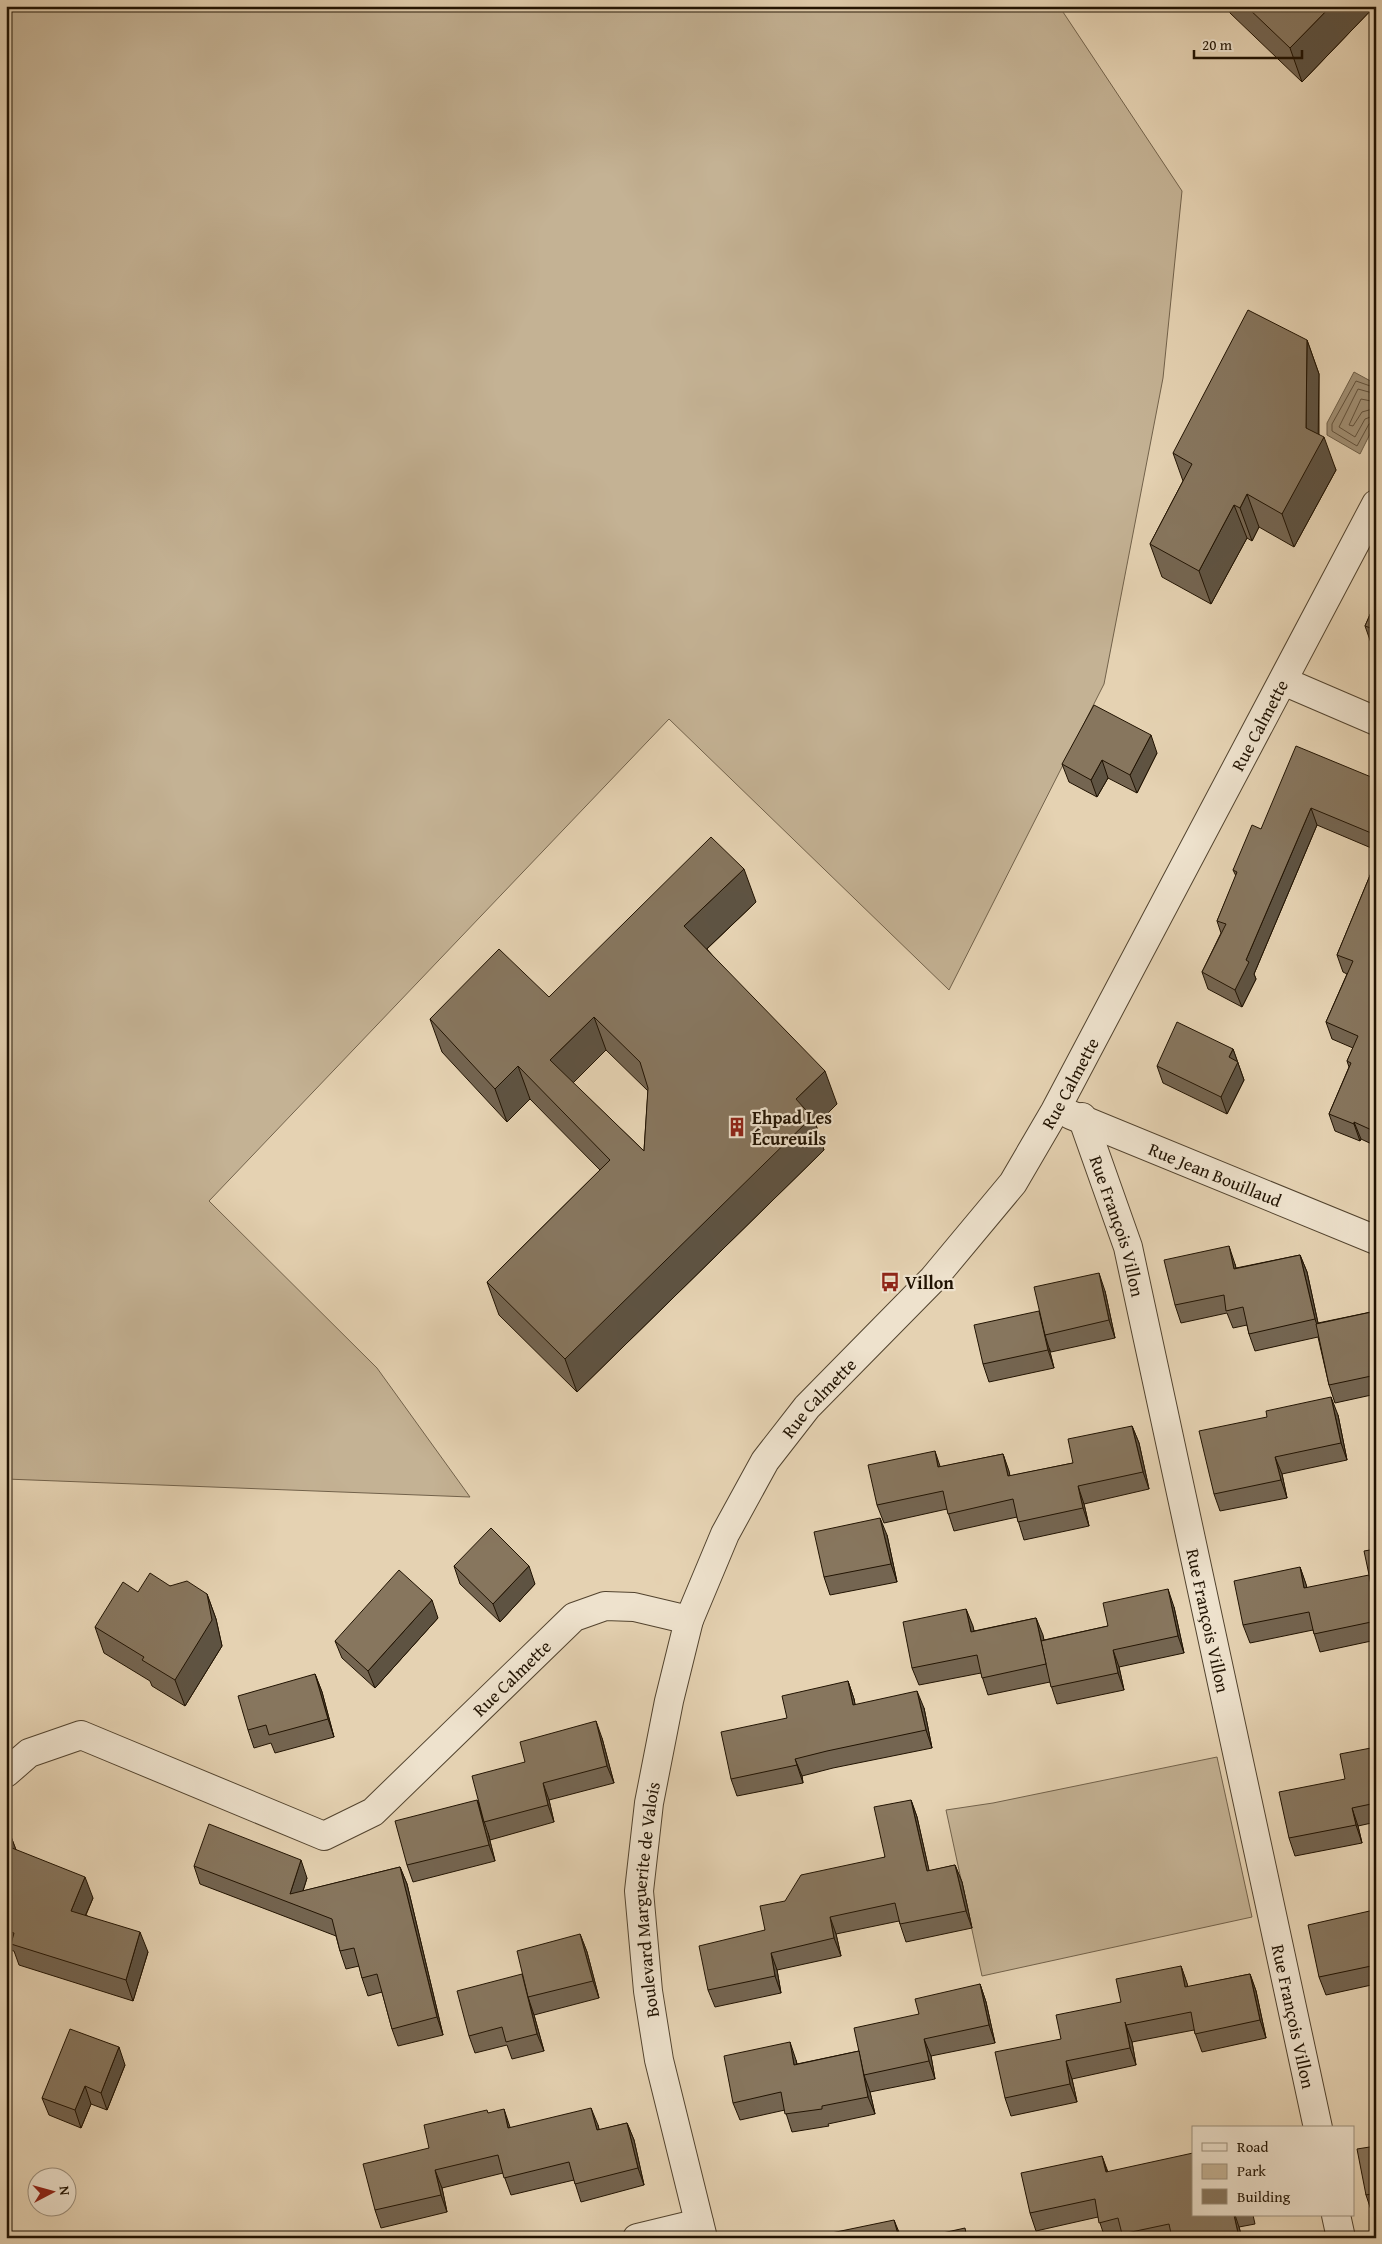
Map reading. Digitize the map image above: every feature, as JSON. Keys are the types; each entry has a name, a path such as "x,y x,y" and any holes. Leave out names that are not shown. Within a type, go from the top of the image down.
{"street":[{"name":"Rue Calmette","path":"6,1773 30,1753 81,1735 324,1836 373,1812 574,1617 605,1606 634,1607 688,1620 725,1534 765,1461 807,1407 933,1279 1006,1192 1055,1111 1376,504"},
{"path":"1283,681 1376,721"},
{"name":"Rue Jean Bouillaud","path":"1055,1111 1082,1117 1376,1240"},
{"name":"Rue François Villon","path":"1082,1117 1128,1247 1318,2126"},
{"name":"Boulevard Marguerite de Valois","path":"688,1620 669,1701 649,1803 639,1891 648,1991 659,2060 701,2230"},
{"path":"1336,2216 1341,2238"},
{"path":"638,2238 701,2230"}],"green space":[{"path":"6,6 1059,6 1182,191 1163,378 1104,684 949,990 669,719 209,1201 377,1368 470,1497 6,1479"},
{"path":"1217,1757 1252,1917 982,1976 946,1810 993,1803"}],"water":[{"path":"1354,372 1376,384 1376,422 1360,454 1327,435 1327,423"}],"building":[{"path":"1246,6 1331,6 1290,48"},
{"path":"1248,310 1307,340 1306,428 1324,437 1282,514 1247,494 1240,508 1234,505 1199,571 1150,544 1192,464 1173,453"},
{"path":"1376,601 1376,630 1365,626"},
{"path":"1094,705 1151,735 1130,775 1102,760 1091,780 1062,764"},
{"path":"1296,746 1376,779 1376,835 1311,808 1246,960 1249,962 1235,990 1202,972 1226,924 1217,921 1237,872 1233,870 1252,825 1261,829"},
{"name":"Ehpad Les Écureuils","path":"711,837 744,869 684,926 825,1071 796,1099 812,1117 565,1359 487,1282 610,1160 518,1066 495,1089 430,1019 499,949 549,997","holes":["594,1017 640,1062 648,1088 644,1151 550,1060"]},
{"path":"1376,861 1376,1132 1329,1114 1351,1063 1347,1061 1358,1036 1326,1022 1353,961 1337,955"},
{"path":"1177,1022 1233,1049 1229,1057 1238,1062 1221,1097 1157,1066"},
{"path":"1229,1246 1234,1269 1300,1255 1315,1319 1249,1334 1243,1307 1226,1311 1224,1295 1175,1305 1164,1260"},
{"path":"1099,1273 1109,1320 1045,1335 1034,1287"},
{"path":"1039,1311 1048,1350 983,1364 974,1325"},
{"path":"1376,1311 1376,1375 1329,1385 1316,1324"},
{"path":"1331,1397 1341,1443 1275,1457 1281,1480 1214,1494 1199,1431 1267,1417 1266,1411"},
{"path":"1132,1426 1143,1472 1078,1486 1083,1508 1018,1522 1013,1499 948,1514 943,1491 877,1505 868,1465 935,1451 938,1467 1003,1454 1008,1476 1073,1463 1068,1439"},
{"path":"880,1518 891,1564 824,1577 814,1532"},
{"path":"491,1528 529,1566 493,1604 454,1566"},
{"path":"1376,1549 1376,1597 1374,1598 1364,1551"},
{"path":"1300,1567 1304,1588 1369,1575 1376,1610 1376,1621 1314,1634 1309,1612 1243,1625 1234,1581"},
{"path":"399,1570 432,1600 368,1671 335,1641"},
{"path":"150,1573 170,1586 187,1581 207,1594 212,1620 175,1680 142,1660 144,1657 95,1627 123,1582 138,1592"},
{"path":"1168,1589 1178,1636 1113,1650 1118,1673 1051,1687 1041,1641 1108,1626 1103,1603"},
{"path":"966,1609 971,1632 1036,1618 1046,1664 982,1678 977,1655 912,1668 903,1622"},
{"path":"315,1674 328,1719 269,1735 266,1725 248,1730 238,1696"},
{"path":"848,1681 853,1705 917,1691 926,1730 795,1759 797,1765 731,1779 721,1732 787,1718 782,1696"},
{"path":"596,1721 607,1766 543,1783 548,1805 484,1822 472,1776 525,1762 520,1742"},
{"path":"1376,1747 1376,1803 1352,1808 1356,1825 1289,1838 1279,1792 1345,1779 1340,1754"},
{"path":"477,1800 489,1845 407,1865 395,1821"},
{"path":"911,1800 927,1871 955,1865 966,1911 900,1924 895,1903 830,1917 834,1938 771,1953 775,1976 708,1990 699,1946 765,1930 760,1906 785,1901 801,1875 885,1857 874,1807"},
{"path":"209,1824 301,1860 290,1894 400,1867 437,2017 392,2029 377,1974 362,1978 354,1948 340,1951 332,1919 194,1866"},
{"path":"6,1833 10,1834 7,1846 85,1877 71,1911 140,1932 126,1980 11,1944 14,1933 6,1931"},
{"path":"1374,1910 1376,1920 1376,1965 1319,1977 1308,1925"},
{"path":"580,1934 593,1981 528,1997 517,1951"},
{"path":"1181,1966 1185,1987 1250,1974 1260,2020 1195,2034 1191,2012 1126,2025 1125,2022 1130,2048 1066,2061 1070,2084 1005,2098 995,2052 1061,2039 1056,2015 1121,2002 1116,1979"},
{"path":"522,1974 537,2034 506,2042 502,2027 469,2036 457,1991"},
{"path":"980,1984 989,2025 924,2039 929,2061 864,2075 854,2028 919,2014 915,1999"},
{"path":"70,2029 119,2047 101,2093 85,2086 75,2110 42,2098"},
{"path":"790,2042 794,2065 859,2051 868,2097 822,2106 822,2109 785,2114 781,2092 733,2103 724,2056"},
{"path":"591,2108 597,2130 627,2123 638,2168 575,2184 569,2162 504,2178 498,2155 435,2170 441,2195 375,2210 363,2164 429,2148 424,2125 487,2110 488,2113 504,2109 508,2128"},
{"path":"1376,2146 1376,2193 1366,2195 1357,2149"},
{"path":"1192,2153 1192,2216 1234,2216 1238,2233 1216,2238 1172,2238 1169,2224 1122,2234 1118,2218 1099,2223 1095,2199 1030,2213 1021,2173 1102,2156 1106,2172"},
{"path":"894,2220 899,2238 812,2237"},
{"path":"965,2228 967,2238 920,2238"}],"place":[{"name":"Ehpad Les Écureuils","path":"737,1127"},
{"name":"Villon","path":"890,1282"}]}
